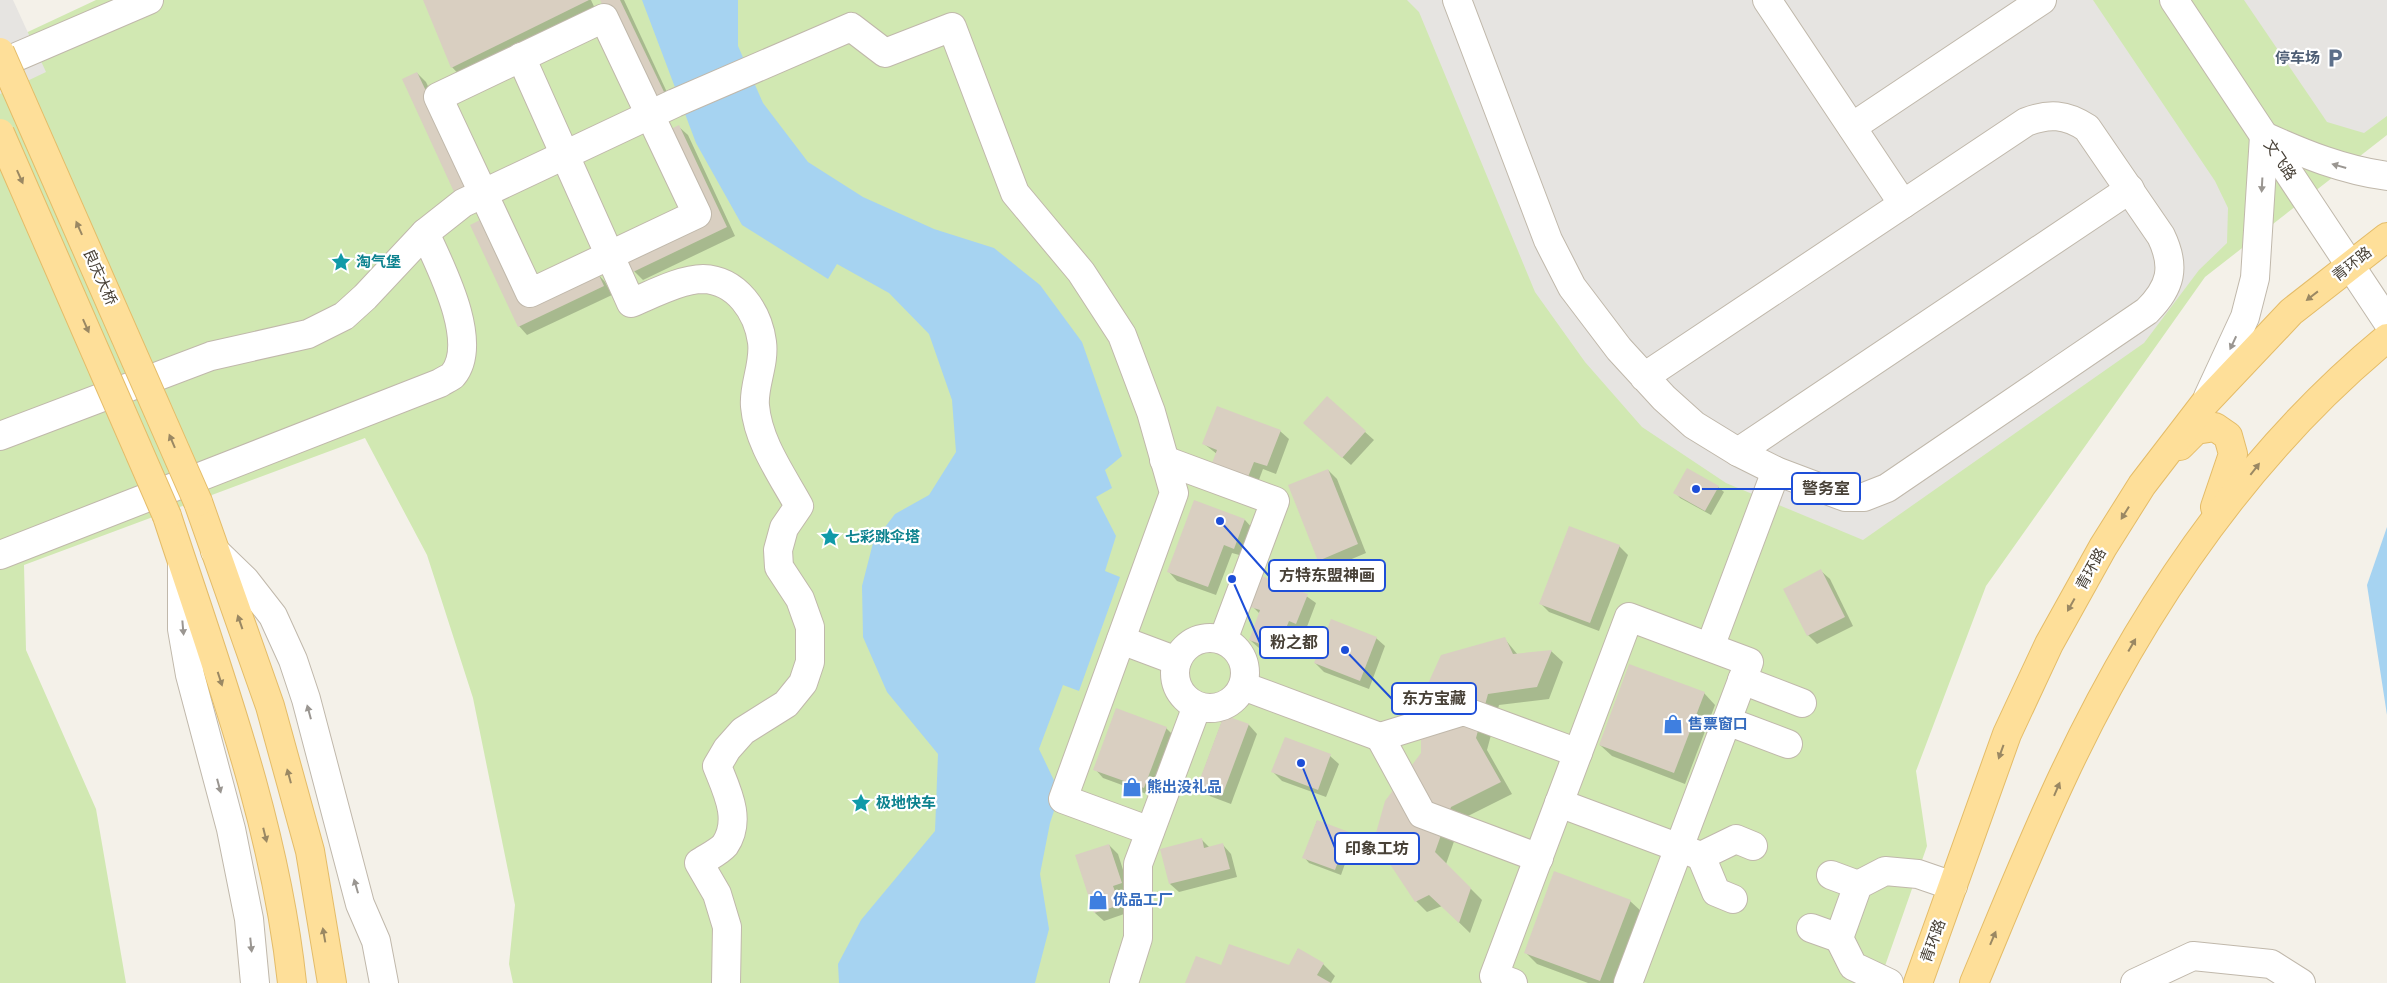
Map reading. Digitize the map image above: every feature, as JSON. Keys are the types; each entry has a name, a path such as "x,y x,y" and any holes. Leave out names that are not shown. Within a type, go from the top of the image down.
{"main road":[{"name":"良庆大桥","path":"0,52 198,502 270,706 310,851 332,983"},
{"path":"0,132 167,516 249,768 274,869 292,983"},
{"name":"青环路","path":"1918,983 2008,734 2049,644 2103,547 2142,485 2205,403 2291,312 2387,237"},
{"path":"1974,983 2063,776 2107,689 2157,602 2208,528 2269,451 2347,371 2387,338"},
{"path":"2142,485 2196,430 2215,427 2228,436 2233,454 2208,528"}],"street":[{"path":"0,64 148,0"},
{"path":"1457,0 1548,240 1572,287 1596,321 1644,377 1694,425 1738,452 1776,471 1845,497 1864,497 1887,488 2147,311 2159,299 2167,284 2170,268 2169,251 2130,189 2087,128 2073,119 2057,115 2041,116 2026,122 1644,377"},
{"path":"1767,0 1903,204"},
{"path":"1852,127 2042,0"},
{"name":"文飞路","path":"2174,0 2387,321"},
{"path":"604,18 650,115 697,214 530,293 438,97 604,18"},
{"path":"0,436 211,356 308,334 344,316 365,297 425,234 463,203 675,103 850,27 885,53 952,27 1014,193 1081,272 1122,335 1151,412 1174,494 1063,798 1150,831"},
{"path":"522,57 631,302 674,285 702,279 724,284 739,295 755,314 762,344 755,405 760,433 799,506 784,528 778,550 779,567 800,599 810,626 810,662 804,683 786,704 743,731 720,760 717,766 732,807 732,827 724,846 699,863 717,894 728,927 726,983"},
{"path":"2205,403 2245,317 2255,278 2264,136 2318,160 2366,174 2387,176"},
{"path":"1738,452 2130,189"},
{"path":"0,555 440,383 453,375 462,359 462,337 450,288 425,234"},
{"path":"1164,460 1275,501 1222,640"},
{"path":"1710,647 1776,471"},
{"path":"215,551 245,580 273,616 293,660 306,699 360,904 376,941 384,983"},
{"path":"182,562 182,629 188,665 231,829 249,919 255,983"},
{"path":"1513,983 1494,976 1629,617 1749,662 1727,722 1690,852 1628,983"},
{"path":"1204,638 1222,640 1238,650 1245,667 1243,686 1233,701 1216,708 1197,706 1183,696 1175,679 1177,661 1188,646 1204,638"},
{"path":"1121,640 1177,661"},
{"path":"1742,680 1802,703"},
{"path":"1243,686 1380,737 1464,711 1578,753"},
{"path":"1124,983 1138,938 1138,864 1197,706"},
{"path":"1727,722 1788,744"},
{"path":"1380,737 1422,814 1539,858"},
{"path":"1559,803 1690,852 1736,839 1753,846"},
{"path":"1690,852 1716,892 1734,899"},
{"path":"1839,938 1858,885 1885,871 1918,874 1953,886"},
{"path":"1830,875 1858,885"},
{"path":"1812,928 1839,938 1853,966 1889,983"},
{"path":"2135,983 2193,956 2271,964 2301,983"}],"green space":[{"path":"96,0 2387,0 2387,135 2205,277 1986,586 1916,771 1927,846 1879,983 513,983 509,964 515,905 473,698 427,555 365,438 24,565 26,650 96,809 126,983 0,983 0,45"}],"shaded area":[{"path":"0,0 13,0 46,72 0,94"},
{"path":"1407,0 2093,0 2215,181 2228,208 2227,243 2199,270 2144,343 1863,540 1726,483 1642,427 1585,362 1535,292 1419,12"},
{"name":"停车场","path":"2244,0 2387,0 2387,116 2364,133 2327,122"}],"water":[{"path":"642,0 738,0 738,46 763,103 808,162 863,197 934,229 994,248 1040,285 1082,342 1122,456 1105,470 1112,488 1096,497 1116,536 1105,571 1120,577 1079,691 1063,685 1039,749 1060,793 1050,823 1040,874 1049,929 1035,983 839,983 838,964 861,920 935,831 938,754 887,692 863,637 862,586 873,543 895,514 929,495 956,452 952,400 929,334 889,293 837,264 828,279 742,225 696,143"},
{"path":"2387,527 2387,715 2367,585"}],"building":[{"path":"423,0 589,0 451,68"},
{"path":"600,0 620,0 665,94 648,102"},
{"path":"417,72 471,186 455,194 402,79"},
{"path":"679,125 727,227 633,272 626,257 704,220 663,133"},
{"path":"486,217 527,305 597,271 604,286 518,327 470,225"},
{"path":"1327,396 1366,431 1342,458 1303,423"},
{"path":"1217,406 1281,430 1267,466 1254,462 1248,477 1212,463 1217,450 1202,444"},
{"path":"1687,468 1719,486 1705,511 1673,493"},
{"path":"1328,469 1358,544 1318,561 1288,485"},
{"path":"1194,500 1245,519 1234,549 1224,545 1208,587 1167,572"},
{"path":"1569,526 1620,545 1590,623 1539,604"},
{"path":"1276,566 1298,574 1292,588 1308,594 1296,624 1289,621 1277,650 1249,640 1260,610 1250,607 1262,576 1271,580"},
{"path":"1821,569 1845,617 1807,636 1783,589"},
{"path":"1331,619 1377,637 1360,681 1314,663"},
{"path":"1505,637 1513,654 1552,650 1537,687 1488,694 1476,738 1501,782 1451,807 1435,852 1471,888 1459,923 1429,895 1415,902 1374,840 1385,801 1421,753 1421,699 1441,655"},
{"path":"1629,664 1705,692 1674,773 1599,745"},
{"path":"1116,708 1167,727 1144,788 1093,770"},
{"path":"1224,715 1249,724 1222,796 1197,787"},
{"path":"1285,737 1331,754 1318,790 1271,772"},
{"path":"1317,820 1349,832 1335,870 1302,858"},
{"path":"1202,838 1204,848 1223,843 1230,869 1169,884 1160,849"},
{"path":"1109,844 1122,883 1113,886 1120,905 1094,913 1075,855"},
{"path":"1554,871 1631,900 1600,981 1524,953"},
{"path":"1229,944 1289,965 1298,948 1324,963 1317,975 1331,983 1185,983 1196,956 1221,965"}],"place":[{"name":"停车场","path":"2335,58"},
{"name":"淘气堡","path":"341,262"},
{"name":"警务室","path":"1696,489"},
{"name":"方特东盟神画","path":"1220,521"},
{"name":"七彩跳伞塔","path":"830,537"},
{"name":"粉之都","path":"1232,579"},
{"name":"东方宝藏","path":"1345,650"},
{"name":"售票窗口","path":"1673,724"},
{"name":"印象工坊","path":"1301,763"},
{"name":"熊出没礼品","path":"1132,787"},
{"name":"极地快车","path":"861,803"},
{"name":"优品工厂","path":"1098,900"}]}
